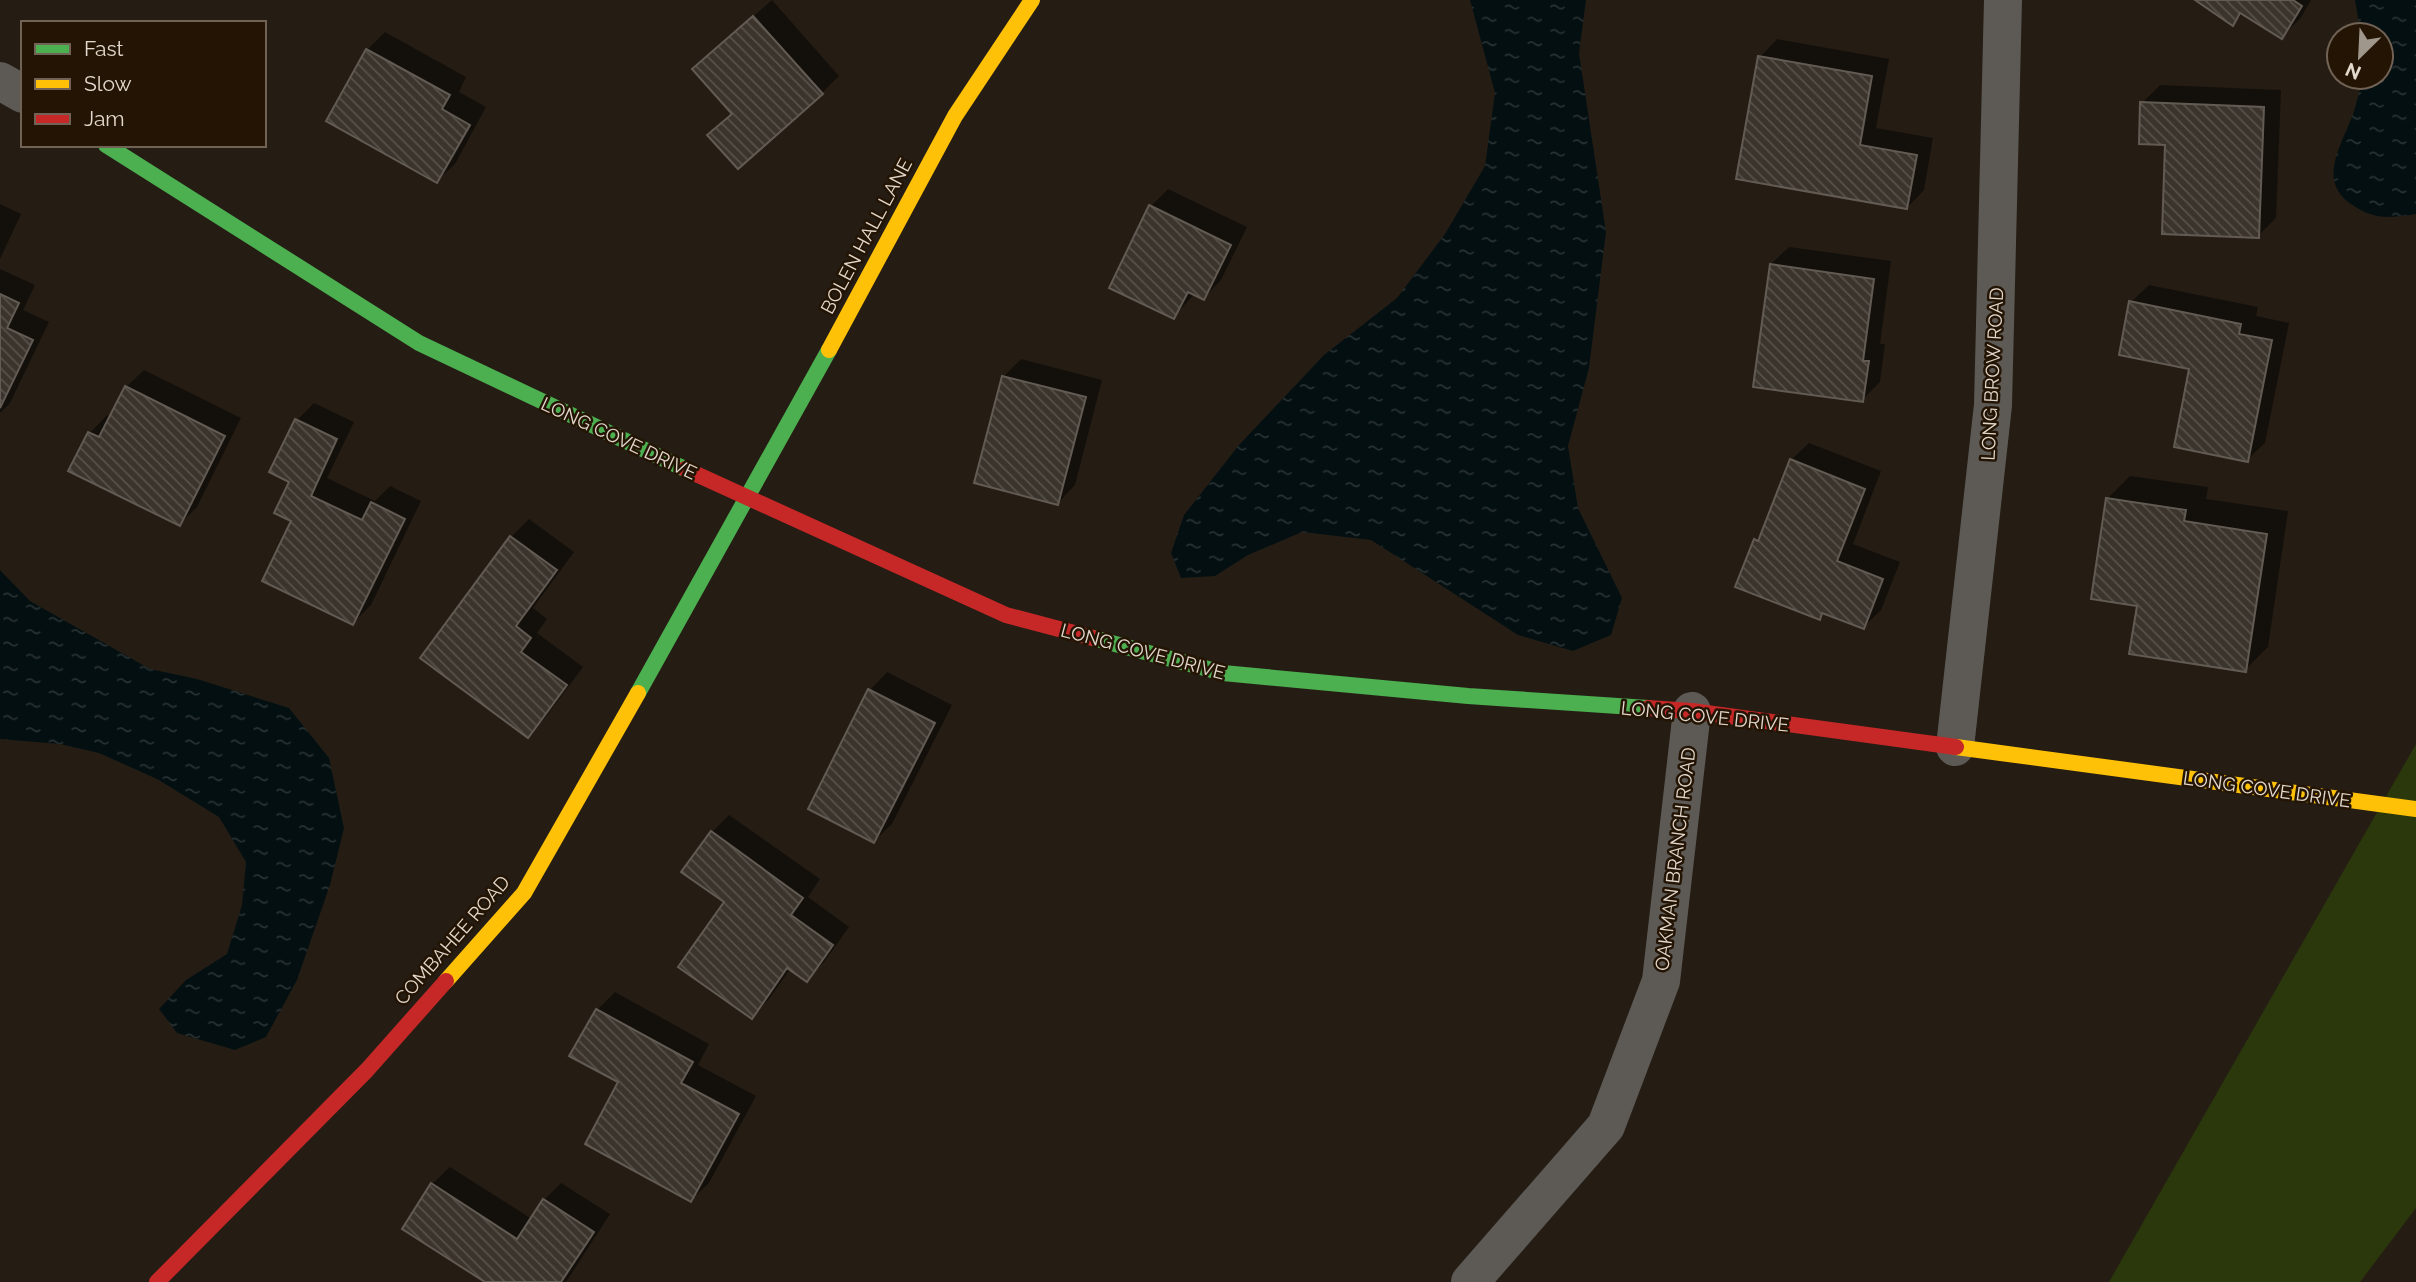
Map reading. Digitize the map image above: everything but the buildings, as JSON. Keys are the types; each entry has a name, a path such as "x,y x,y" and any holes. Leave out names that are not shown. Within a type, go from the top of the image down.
{"street":[{"name":"BOLEN HALL LANE","path":"748,499 955,116 1032,0"},
{"name":"LONG BROW ROAD","path":"1955,747 1993,405 2003,0"},
{"path":"0,81 21,93"},
{"name":"LONG COVE DRIVE","path":"109,147 419,342 748,499 1006,615 1223,673 1468,696 1692,711 2416,810"},
{"name":"COMBAHEE ROAD","path":"157,1282 367,1070 524,893 748,499"},
{"name":"OAKMAN BRANCH ROAD","path":"1471,1282 1606,1126 1661,981 1692,711"}],"green space":[{"path":"2416,744 2416,1208 2360,1282 2109,1282"}],"water":[{"path":"1470,0 1586,0 1579,53 1606,232 1589,368 1568,446 1578,508 1622,598 1611,635 1573,651 1518,635 1371,540 1302,532 1248,555 1215,576 1181,578 1171,553 1184,515 1239,445 1324,355 1397,298 1445,234 1485,166 1495,93"},
{"path":"2355,0 2416,0 2416,214 2391,217 2369,214 2342,196 2336,186 2334,175 2338,150 2359,91 2395,91 2395,21 2359,21"},
{"path":"0,570 30,601 150,669 197,679 289,708 329,758 344,828 330,885 297,980 266,1037 235,1050 177,1033 159,1009 186,980 227,954 242,905 246,862 219,817 157,779 99,753 60,744 0,739"}],"traffic: fast":[{"path":"109,147 419,343 685,469"},
{"path":"638,693 829,350"},
{"path":"1093,638 1223,673 1468,696 1648,708"}],"traffic: slow":[{"path":"829,350 955,116 1032,0"},
{"path":"446,981 524,893 638,693"},
{"path":"1956,747 2416,809"}],"traffic: jam":[{"path":"685,469 1006,615 1093,638"},
{"path":"1648,708 1692,711 1956,747"},
{"path":"157,1282 367,1070 446,981"}]}
